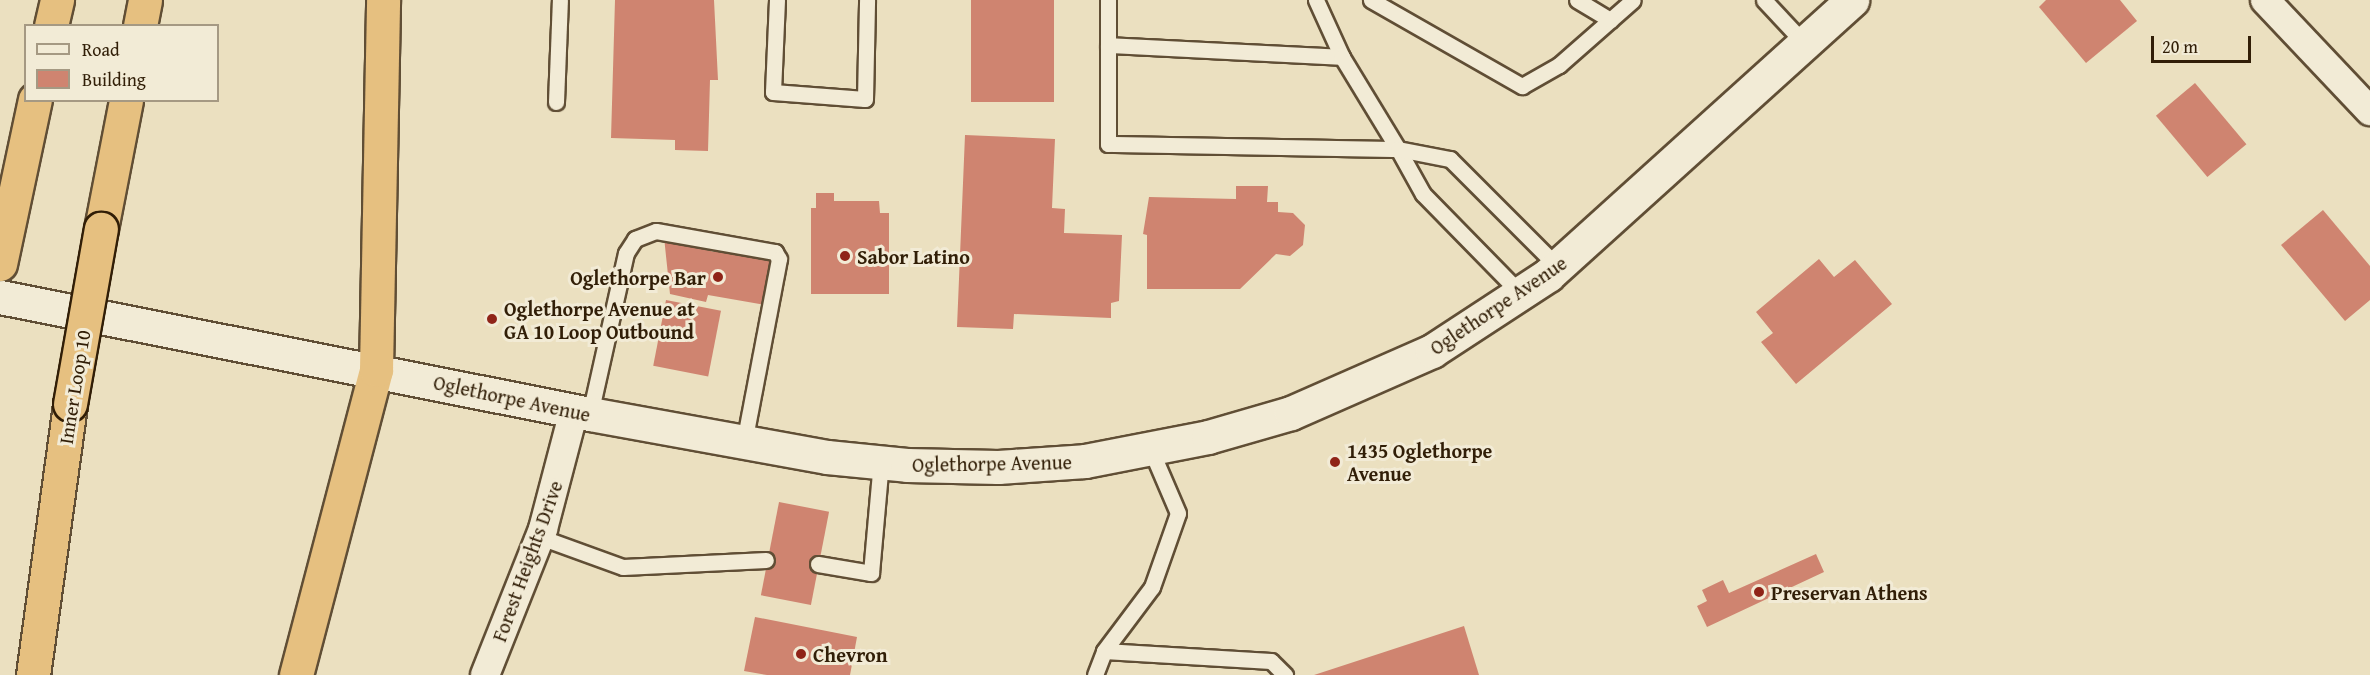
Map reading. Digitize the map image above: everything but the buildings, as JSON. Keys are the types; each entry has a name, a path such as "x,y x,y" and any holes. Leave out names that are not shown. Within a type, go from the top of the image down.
{"highway":[{"path":"51,24 57,0"},
{"path":"140,24 145,0"},
{"path":"296,675 376,370 383,0"},
{"path":"0,264 35,102"},
{"name":"Inner Loop 10","path":"33,675 70,404 126,102"}],"main road":[{"name":"Oglethorpe Avenue","path":"0,297 376,370 582,413 744,442 881,462 998,467 1084,461 1208,438 1324,399 1432,351 1521,294 1558,267 1852,0"}],"street":[{"path":"2265,0 2370,111"},
{"name":"Forest Heights Drive","path":"485,675 540,537 582,413"}],"lane":[{"path":"556,102 561,0"},
{"path":"777,0 773,92 865,99 867,0"},
{"path":"1108,0 1108,144 1398,149 1450,159 1558,267"},
{"path":"1316,0 1342,57 1423,194 1521,294"},
{"path":"1371,0 1522,86 1559,65 1633,0"},
{"path":"1576,0 1610,20"},
{"path":"1764,0 1805,44"},
{"path":"1108,45 1342,57"},
{"path":"582,413 626,253 634,239 656,231 775,252 779,259 744,442"},
{"path":"1095,675 1104,651 1152,587 1178,513 1151,450"},
{"path":"818,564 871,573 881,462"},
{"path":"540,537 623,567 766,560"},
{"path":"1104,651 1271,661 1285,675"}],"place":[{"name":"Sabor Latino","path":"845,256"},
{"name":"Oglethorpe Bar","path":"718,277"},
{"name":"Oglethorpe Avenue at GA 10 Loop Outbound","path":"492,319"},
{"name":"1435 Oglethorpe Avenue","path":"1335,462"},
{"name":"Preservan Athens","path":"1759,592"},
{"name":"Chevron","path":"801,654"}]}
